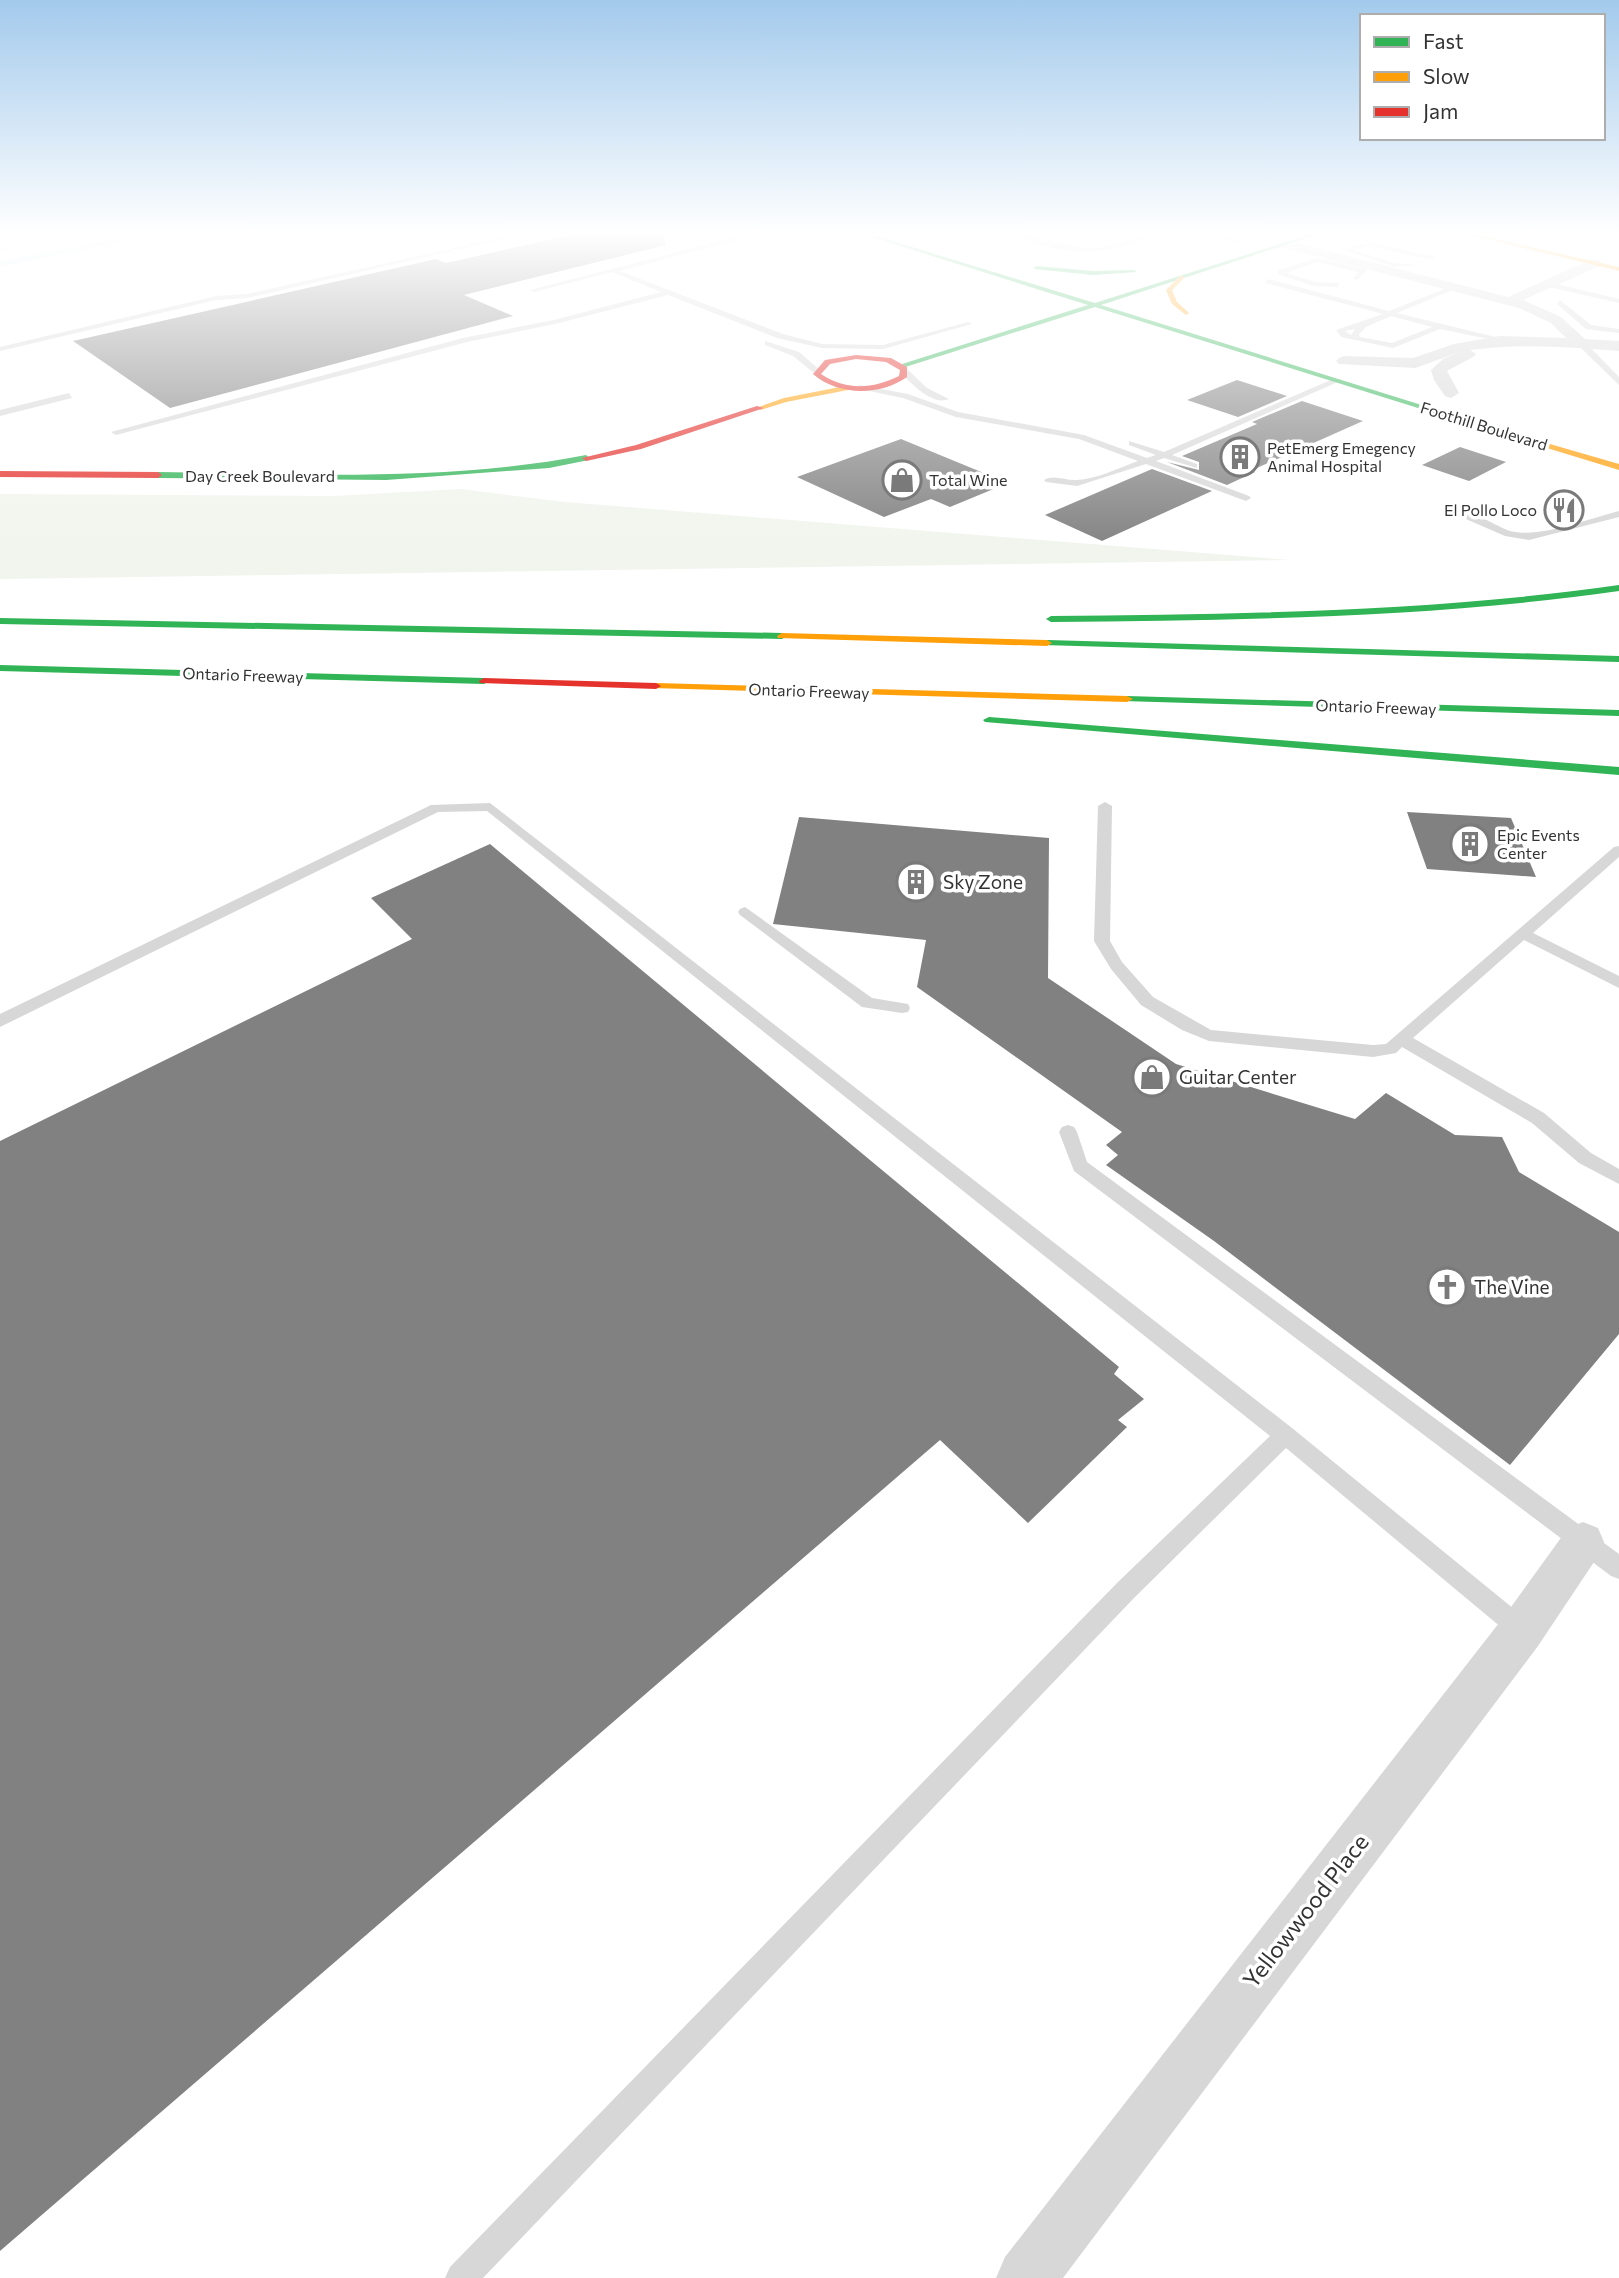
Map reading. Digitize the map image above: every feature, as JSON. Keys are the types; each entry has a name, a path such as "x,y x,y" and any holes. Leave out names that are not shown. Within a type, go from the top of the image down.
{"main road":[{"path":"845,358 879,358 919,348 934,341"},
{"path":"879,358 903,370 987,341"},
{"name":"Foothill Boulevard","path":"1209,341 1619,467"},
{"name":"Day Creek Boulevard","path":"519,465 663,431 773,396 817,372 825,363 845,358"},
{"name":"Foothill Boulevard","path":"1338,359 1404,379"},
{"name":"Day Creek Boulevard","path":"0,474 386,477 519,465 549,465 638,447 784,400 854,388 886,386 897,382 903,370"},
{"path":"817,372 828,382 854,388"},
{"name":"Foothill Boulevard","path":"1427,386 1458,395"},
{"path":"1041,619 1431,611 1537,601 1619,587"},
{"path":"0,621 713,634 1619,659"},
{"path":"713,634 932,623"},
{"name":"Ontario Freeway","path":"0,668 1619,713"},
{"path":"766,690 850,708"},
{"path":"969,719 1619,771"}],"street":[{"path":"1338,359 1415,363 1469,345 1505,341"},
{"path":"1554,341 1583,345"},
{"path":"1579,341 1583,345"},
{"path":"1458,395 1439,370 1462,356 1488,350 1619,346"},
{"name":"Yellowwood Place","path":"1026,2278 1522,1630 1601,1555"}],"lane":[{"path":"0,349 33,341"},
{"path":"116,432 461,341"},
{"path":"765,341 796,354 817,372"},
{"path":"797,341 813,350 845,358"},
{"path":"804,344 845,349 883,347 905,341"},
{"path":"1369,341 1393,346 1404,341"},
{"path":"1583,345 1619,382"},
{"path":"1602,365 1619,366"},
{"path":"903,370 924,390 952,401 1004,414 1094,430"},
{"path":"1049,480 1069,483 1091,480 1167,454 1336,381"},
{"path":"854,388 905,397 956,414 1081,437 1247,492 1234,481"},
{"path":"0,413 69,396"},
{"path":"1123,439 1209,472"},
{"path":"1464,516 1509,534 1529,537 1619,514"},
{"path":"1105,806 1102,940 1116,965 1147,1001 1188,1026 1209,1035 1373,1051 1390,1049 1619,850"},
{"path":"0,1021 436,808 490,807 1285,1436 1522,1630"},
{"path":"745,912 868,1003 902,1008"},
{"path":"1522,933 1619,983"},
{"path":"1401,1039 1538,1118 1585,1158 1619,1177"},
{"path":"1068,1132 1080,1166 1601,1555"},
{"path":"461,2278 1126,1590 1285,1436"}],"shaded area":[{"path":"461,489 565,502 1290,560 0,579 0,494 334,496"}],"building":[{"path":"73,341 419,341 170,408"},
{"path":"1237,380 1287,396 1238,417 1187,400"},
{"path":"1302,401 1363,421 1250,471 1255,472 1227,485 1167,462 1199,470 1199,462 1182,456 1257,424 1252,422"},
{"name":"Total Wine","path":"901,439 1008,483 950,507 931,499 884,517 797,477"},
{"path":"1460,447 1506,462 1469,481 1422,465"},
{"path":"1152,469 1212,491 1102,541 1045,515"},
{"name":"Epic Events Center","path":"1407,812 1511,818 1536,877 1427,869"},
{"path":"799,817 1049,838 1048,978 1176,1064 1355,1119 1386,1093 1455,1135 1502,1137 1519,1172 1619,1232 1619,1334 1510,1465 1214,1241 1106,1165 1118,1155 1106,1145 1122,1132 917,987 926,940 773,924"},
{"path":"490,844 1119,1367 1114,1374 1144,1399 1118,1420 1127,1427 1028,1523 940,1440 0,2251 0,1141 412,939 371,898"}],"traffic: fast":[{"path":"902,367 982,341"},
{"path":"1211,341 1501,431"},
{"path":"158,475 386,477 549,465 586,458"},
{"path":"1051,619 1406,611 1477,606 1619,588"},
{"path":"0,621 782,636"},
{"path":"1047,643 1619,659"},
{"path":"0,668 484,681"},
{"path":"1127,699 1619,713"},
{"path":"989,720 1619,771"}],"traffic: slow":[{"path":"760,408 784,400 850,387"},
{"path":"1501,431 1619,467"},
{"path":"782,636 1047,643"},
{"path":"656,686 1127,699"}],"traffic: jam":[{"path":"856,357 888,360 904,369 903,377 882,386 859,389 837,385 817,374 828,362 856,357"},
{"path":"586,458 638,447 760,408"},
{"path":"0,474 158,475"},
{"path":"484,681 656,686"}],"place":[{"name":"PetEmerg Emegency Animal Hospital","path":"1240,457"},
{"name":"Total Wine","path":"902,480"},
{"name":"El Pollo Loco","path":"1564,510"},
{"name":"Epic Events Center","path":"1470,844"},
{"name":"Sky Zone","path":"916,882"},
{"name":"Guitar Center","path":"1152,1077"},
{"name":"The Vine","path":"1447,1287"}]}
